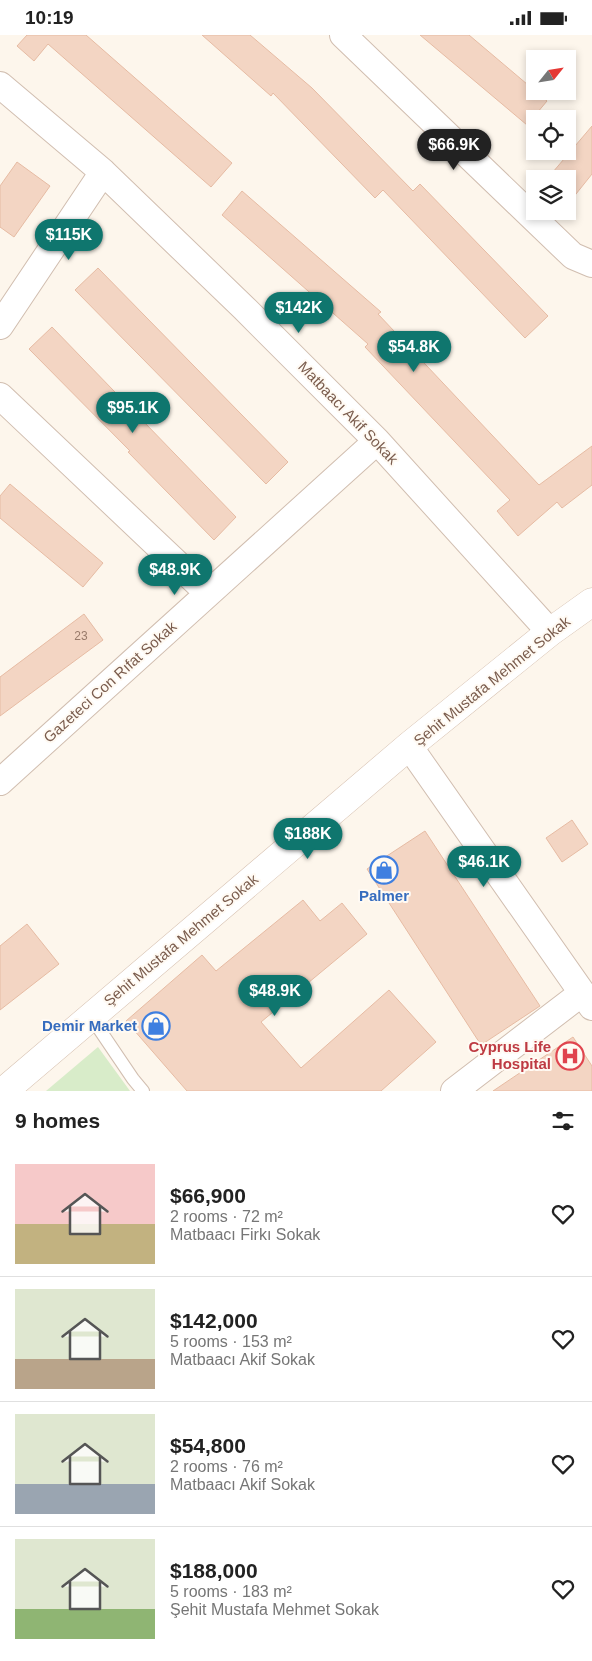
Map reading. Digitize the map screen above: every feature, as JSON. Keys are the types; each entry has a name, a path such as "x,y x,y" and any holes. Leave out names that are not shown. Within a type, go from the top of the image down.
{"main road":[{"name":"Şehit Mustafa Mehmet Sokak","path":"4,1091 410,746 550,632 592,602"}],"street":[{"path":"343,35 572,256 592,264"},
{"name":"Matbaacı Akif Sokak","path":"0,85 103,173 244,308 377,441 550,632"},
{"path":"0,326 103,173"},
{"path":"0,396 208,593"},
{"name":"Gazeteci Con Rıfat Sokak","path":"0,782 377,441"},
{"path":"410,746 587,1000 454,1091"}],"lane":[{"path":"91,1017 143,1091"}],"green space":[{"path":"98,1047 130,1091 46,1091"}],"building":[{"path":"27,35 86,35 232,163 211,187 48,44 34,61 17,46"},
{"path":"202,35 250,35 312,88 413,191 420,184 548,316 525,338 383,190 375,198 273,93 271,96"},
{"path":"420,35 469,35 526,83 526,100 547,101 540,110 526,110 526,124"},
{"path":"592,126 592,174 576,194 576,170 555,170 563,160 576,160 576,145"},
{"path":"17,162 50,186 14,237 0,227 0,186"},
{"path":"242,191 381,312 378,314 539,485 592,446 592,485 562,508 557,502 518,536 497,511 510,500 365,347 368,344 222,215"},
{"path":"98,268 288,462 266,484 75,290"},
{"path":"52,327 236,517 214,540 128,452 130,451 29,349"},
{"path":"10,484 103,563 83,587 0,518 0,496"},
{"path":"84,614 103,640 0,716 0,677"},
{"path":"572,820 588,844 562,862 546,838"},
{"path":"425,831 540,1006 481,1045 367,869"},
{"path":"303,900 320,921 342,903 367,934 261,1022 301,1068 389,990 436,1042 381,1091 187,1091 126,1021 202,955 216,971"},
{"path":"27,924 59,964 0,1010 0,946"},
{"name":"Cyprus Life Hospital","path":"573,1037 592,1066 592,1091 493,1091"}],"place":[{"name":"Palmer","path":"384,870"},
{"name":"Demir Market","path":"156,1026"},
{"name":"Cyprus Life Hospital","path":"570,1056"}]}
